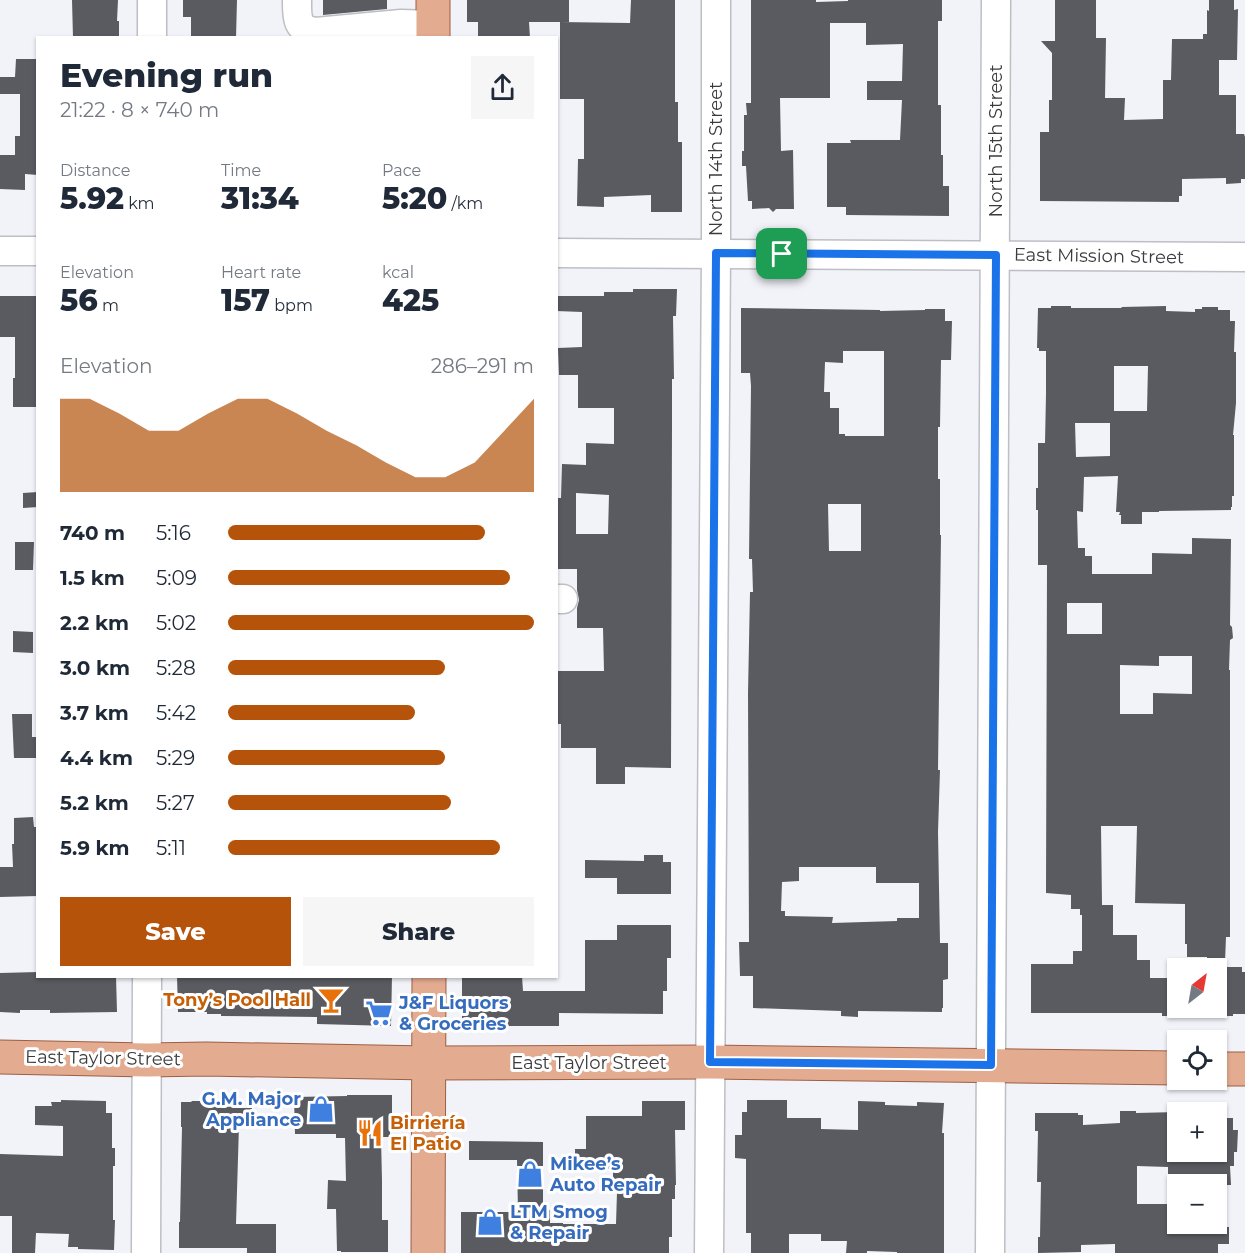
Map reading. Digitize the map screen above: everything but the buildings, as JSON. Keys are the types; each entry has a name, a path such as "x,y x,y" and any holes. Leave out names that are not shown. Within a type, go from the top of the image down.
{"main road":[{"path":"428,1253 429,978"},
{"name":"East Taylor Street","path":"0,1057 429,1064 710,1062 1167,1068"},
{"path":"1227,1069 1245,1069"}],"street":[{"path":"152,0 152,36"},
{"path":"297,0 297,14 301,27 307,31 433,21"},
{"name":"North 14th Street","path":"708,1253 716,0"},
{"name":"North 15th Street","path":"990,1253 996,0"},
{"path":"0,250 36,251"},
{"name":"East Mission Street","path":"558,253 1245,257"},
{"path":"146,1253 147,978"}],"place":[{"name":"Tony’s Pool Hall","path":"331,1000"},
{"name":"J&F Liquors & Groceries","path":"379,1013"},
{"name":"G.M. Major Appliance","path":"321,1109"},
{"name":"Birriería El Patio","path":"370,1133"},
{"name":"Mikee’s Auto Repair","path":"530,1174"},
{"name":"LTM Smog & Repair","path":"490,1222"}],"route":[{"path":"716,253 782,254 996,255 991,1065 710,1062 716,253"}]}
